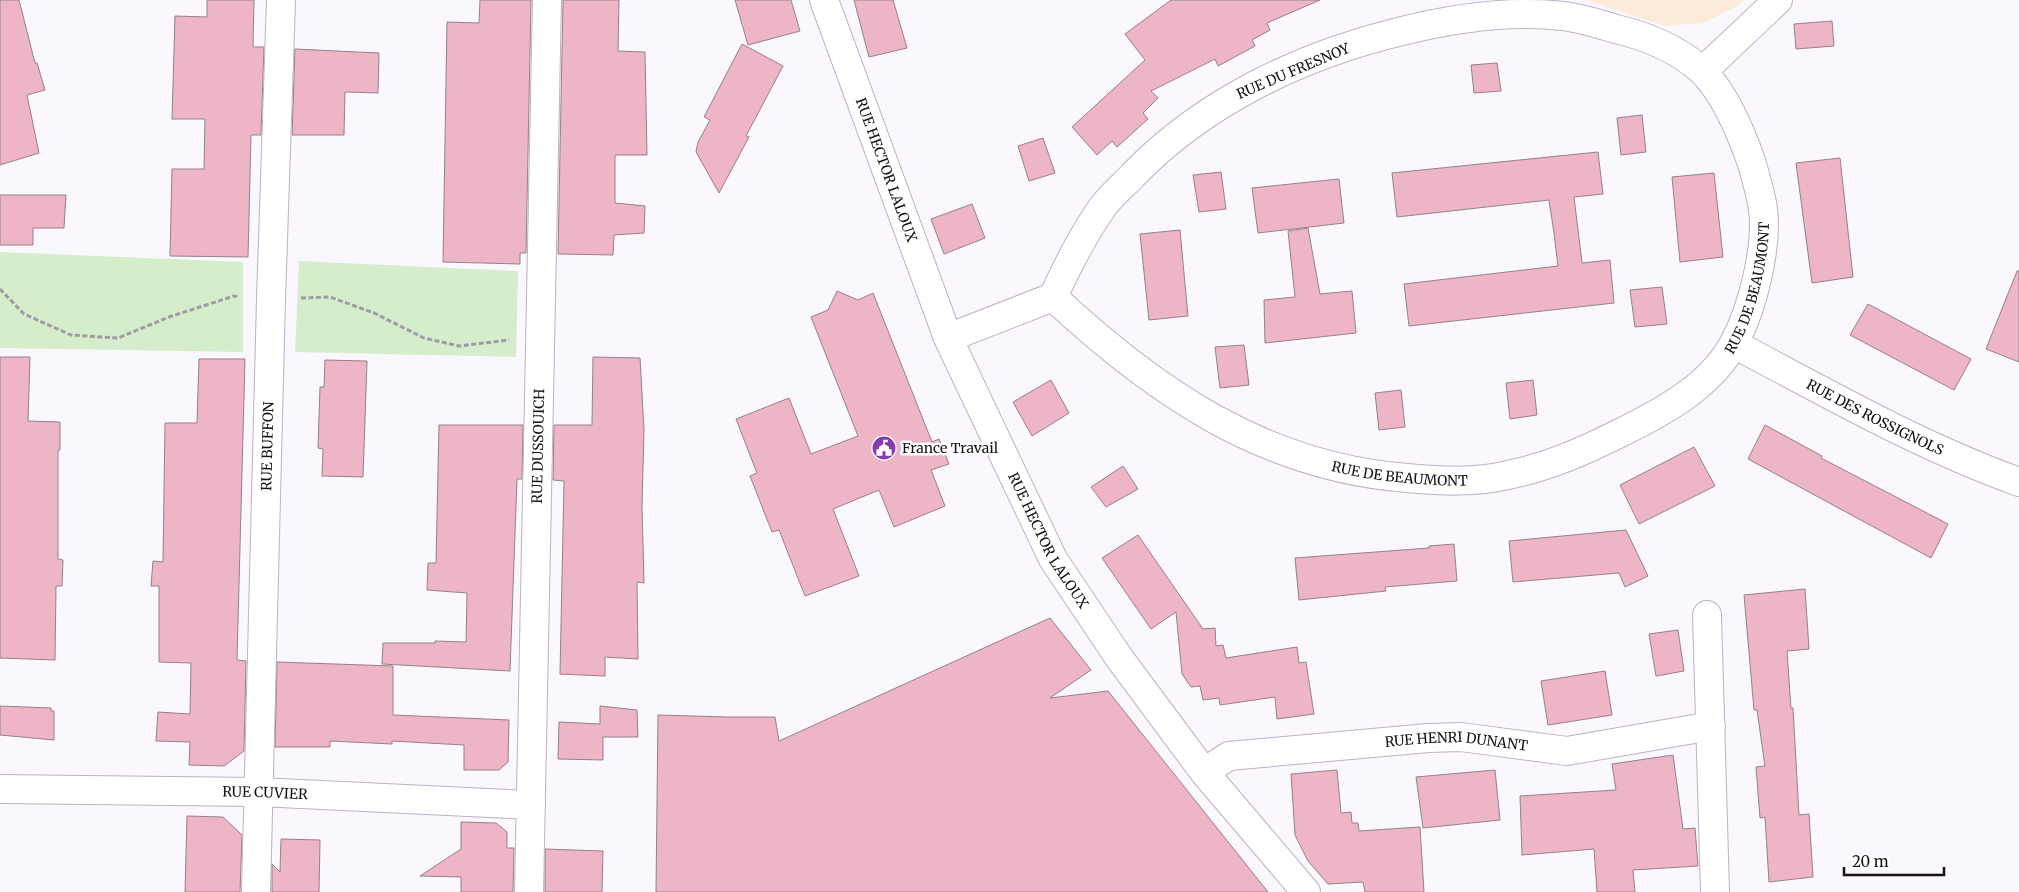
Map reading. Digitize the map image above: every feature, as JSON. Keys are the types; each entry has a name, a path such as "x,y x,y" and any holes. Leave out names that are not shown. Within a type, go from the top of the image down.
{"street":[{"name":"RUE BUFFON","path":"256,892 270,299 281,0"},
{"name":"RUE DUSSOUICH","path":"529,892 547,0"},
{"name":"RUE HECTOR LALOUX","path":"824,0 948,338 1053,559 1120,659 1204,772 1306,892"},
{"path":"1703,70 1778,0"},
{"name":"RUE DU FRESNOY","path":"1053,297 1074,252 1104,205 1145,162 1190,125 1234,95 1338,49 1396,32 1459,19 1506,15 1564,16 1630,32 1670,48 1703,70 1727,105 1746,146 1757,180 1764,214"},
{"name":"RUE DE BEAUMONT","path":"1053,297 1087,329 1127,362 1181,400 1219,423 1262,442 1316,462 1373,476 1469,481 1506,476 1552,464 1593,447 1642,422 1684,397 1713,372 1734,344 1752,299 1761,256 1764,214"},
{"path":"948,338 1053,297"},
{"name":"RUE DES ROSSIGNOLS","path":"1734,344 1894,429 1969,464 2019,482"},
{"path":"1707,614 1715,892"},
{"name":"RUE HENRI DUNANT","path":"1204,772 1229,756 1428,738 1462,737 1568,751 1710,726"},
{"name":"RUE CUVIER","path":"0,789 259,792 531,805"}],"shaded area":[{"path":"1586,0 1744,0 1739,5 1704,23 1665,26"}],"green space":[{"path":"0,252 243,262 243,352 0,348"},
{"path":"299,261 518,271 516,357 295,352"}],"building":[{"path":"0,0 19,0 35,63 37,63 45,90 27,95 39,153 0,165"},
{"path":"207,0 254,0 253,47 264,47 261,135 251,135 248,257 170,256 172,169 204,169 205,119 172,119 175,16 207,17"},
{"path":"480,0 531,0 526,253 520,253 520,264 443,262 447,22 479,23"},
{"path":"563,0 619,0 618,51 645,52 647,155 615,155 615,203 645,206 644,233 614,235 613,255 558,254"},
{"path":"735,0 791,0 800,31 748,45"},
{"path":"854,0 893,0 907,48 869,57"},
{"path":"1171,0 1320,0 1267,23 1270,30 1252,40 1255,46 1218,66 1215,59 1151,91 1158,98 1143,113 1148,119 1117,147 1112,141 1097,155 1072,127 1145,60 1125,34"},
{"path":"1832,21 1834,46 1796,49 1794,24"},
{"path":"742,44 783,66 746,136 749,137 719,193 696,152 698,142 710,120 704,117"},
{"path":"295,49 379,53 378,93 345,92 344,135 292,135"},
{"path":"1497,63 1501,91 1474,93 1471,65"},
{"path":"1642,115 1646,152 1621,155 1617,118"},
{"path":"1043,138 1055,173 1029,181 1018,146"},
{"path":"1598,152 1603,194 1574,197 1582,263 1610,260 1614,303 1409,326 1404,284 1558,266 1549,200 1397,217 1392,173"},
{"path":"1840,158 1853,277 1812,283 1796,163"},
{"path":"1221,172 1226,209 1199,212 1193,175"},
{"path":"1714,173 1723,257 1680,262 1672,177"},
{"path":"1339,179 1344,223 1258,233 1252,188"},
{"path":"0,195 66,195 64,228 33,228 33,245 0,245"},
{"path":"972,204 985,238 944,254 931,219"},
{"path":"1308,228 1320,294 1352,291 1356,333 1265,343 1264,300 1295,297 1288,231"},
{"path":"1180,230 1188,316 1149,320 1140,234"},
{"path":"2017,271 2019,271 2019,362 1986,349"},
{"path":"1662,287 1667,324 1635,327 1630,290"},
{"name":"France Travail","path":"837,291 858,300 873,293 932,442 939,439 949,464 931,470 945,506 894,527 879,490 833,509 859,576 805,596 779,530 772,532 750,476 757,473 736,419 789,398 811,454 858,436 811,317 828,310"},
{"path":"1868,304 1971,359 1954,390 1850,335"},
{"path":"1244,345 1249,385 1220,388 1215,347"},
{"path":"0,357 30,357 28,421 60,422 60,450 58,450 58,559 63,560 62,586 56,586 55,660 0,658"},
{"path":"593,357 640,358 644,430 642,505 644,583 637,582 638,659 605,657 605,676 560,674 564,481 553,480 554,425 592,425"},
{"path":"199,359 245,359 237,660 246,661 244,751 224,766 189,765 190,742 156,741 158,712 190,714 191,663 159,662 159,586 151,586 153,561 163,562 165,423 197,423"},
{"path":"325,360 367,361 363,477 322,476 323,449 318,448 320,387 324,387"},
{"path":"1051,380 1069,413 1032,436 1013,402"},
{"path":"1533,380 1537,415 1510,419 1506,383"},
{"path":"1401,390 1405,427 1379,430 1375,393"},
{"path":"439,425 523,425 522,479 517,479 510,671 382,664 383,643 466,642 467,593 427,590 428,563 436,563"},
{"path":"1765,425 1822,456 1821,458 1948,524 1931,558 1748,459"},
{"path":"1694,447 1715,486 1639,524 1620,485"},
{"path":"1123,466 1138,489 1106,507 1091,487"},
{"path":"1626,530 1648,576 1625,587 1619,573 1513,582 1509,541"},
{"path":"1138,535 1203,629 1215,628 1216,646 1223,645 1226,658 1297,647 1299,663 1306,662 1314,714 1277,719 1275,697 1220,705 1219,698 1203,700 1200,686 1191,687 1182,674 1176,612 1151,629 1102,558"},
{"path":"1454,544 1457,581 1385,587 1386,591 1299,600 1295,558 1429,548 1429,546"},
{"path":"1805,589 1809,649 1787,651 1791,708 1793,708 1799,815 1809,814 1813,877 1769,882 1765,817 1760,818 1756,767 1765,766 1757,710 1754,710 1744,595"},
{"path":"1050,618 1091,670 1050,698 1108,691 1268,892 656,892 658,715 775,717 779,741"},
{"path":"1678,630 1684,671 1656,676 1649,634"},
{"path":"277,662 393,666 393,715 509,720 508,762 499,770 464,770 464,745 392,741 392,744 330,741 330,747 275,747"},
{"path":"1605,671 1612,715 1548,725 1541,681"},
{"path":"0,706 51,708 51,711 54,711 54,740 0,735"},
{"path":"600,706 637,710 638,737 603,737 603,760 558,759 559,722 600,724"},
{"path":"1673,755 1683,829 1695,828 1698,866 1633,870 1635,892 1597,892 1594,849 1522,855 1520,796 1616,790 1612,764"},
{"path":"1337,770 1341,813 1351,812 1352,823 1358,823 1359,831 1420,827 1424,892 1365,892 1363,882 1328,884 1308,861 1295,835 1291,774"},
{"path":"1495,770 1500,820 1423,828 1416,777"},
{"path":"187,816 223,817 242,835 240,892 185,892"},
{"path":"461,822 496,823 507,832 507,848 514,848 513,892 461,892 461,877 420,876 461,849"},
{"path":"281,839 320,840 319,892 272,892 272,864 280,872"},
{"path":"545,849 603,851 602,892 545,892"}],"place":[{"name":"France Travail","path":"884,448"}]}
